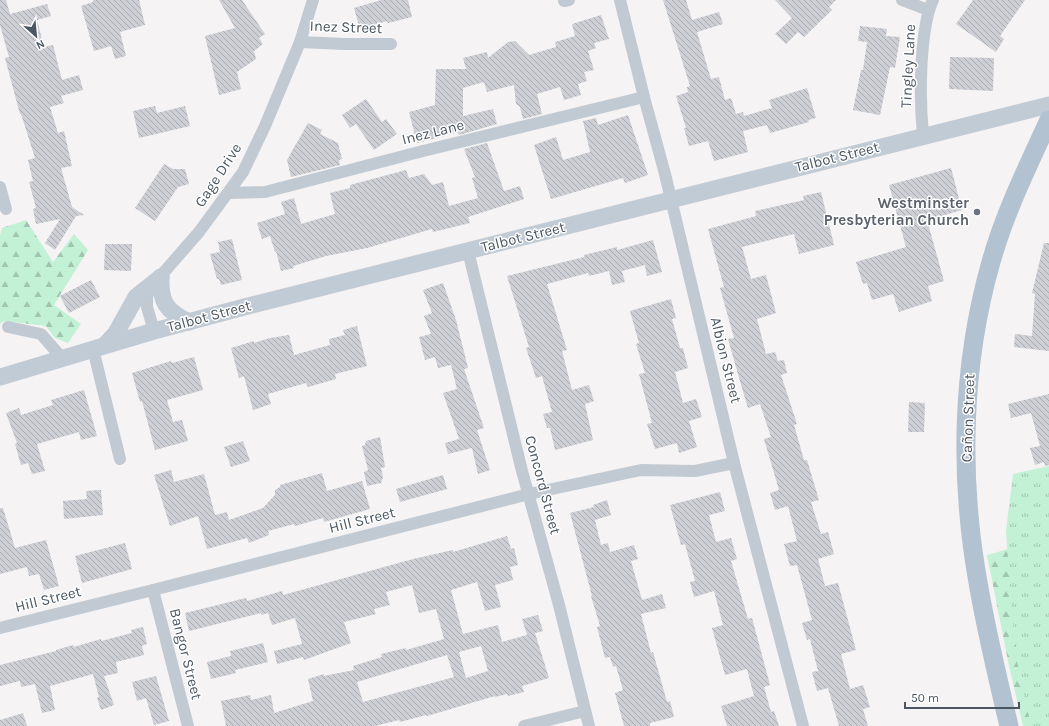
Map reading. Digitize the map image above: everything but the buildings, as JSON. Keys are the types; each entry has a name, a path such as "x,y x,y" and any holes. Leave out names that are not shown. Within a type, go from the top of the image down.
{"main road":[{"name":"Talbot Street","path":"0,377 154,331 256,304 1049,105"},
{"name":"Cañon Street","path":"1009,726 978,588 974,556 966,473 968,394 973,346 991,262 1007,213 1049,120"},
{"path":"161,277 160,293 164,303 171,312 189,322"},
{"path":"99,347 116,332 136,297 161,277"}],"street":[{"name":"Gage Drive","path":"154,331 147,307 147,296 151,288 199,232 243,172 265,126 300,42 313,0"},
{"name":"Albion Street","path":"620,0 665,174 734,463 803,726"},
{"path":"902,0 930,5"},
{"name":"Tingley Lane","path":"923,136 921,113 922,57 930,5"},
{"name":"Inez Street","path":"300,42 391,44"},
{"name":"Inez Lane","path":"229,193 265,192 423,150 644,97"},
{"path":"0,187 6,209"},
{"name":"Concord Street","path":"468,251 589,726"},
{"path":"8,327 41,334 62,358"},
{"path":"99,347 120,459"},
{"name":"Hill Street","path":"0,628 529,494 642,470 695,471 734,463"},
{"name":"Bangor Street","path":"153,590 188,726"},
{"path":"524,726 585,711"}],"green space":[{"path":"26,220 53,262 74,234 88,250 54,305 81,324 68,343 55,338 46,326 4,321 0,324 0,235 2,228"},
{"path":"1049,466 1049,726 1031,726 1015,652 1006,531 1013,474"},
{"path":"1012,548 1042,726 1023,726 1009,666 987,555"}],"place":[{"name":"Westminster Presbyterian Church","path":"977,212"}]}
